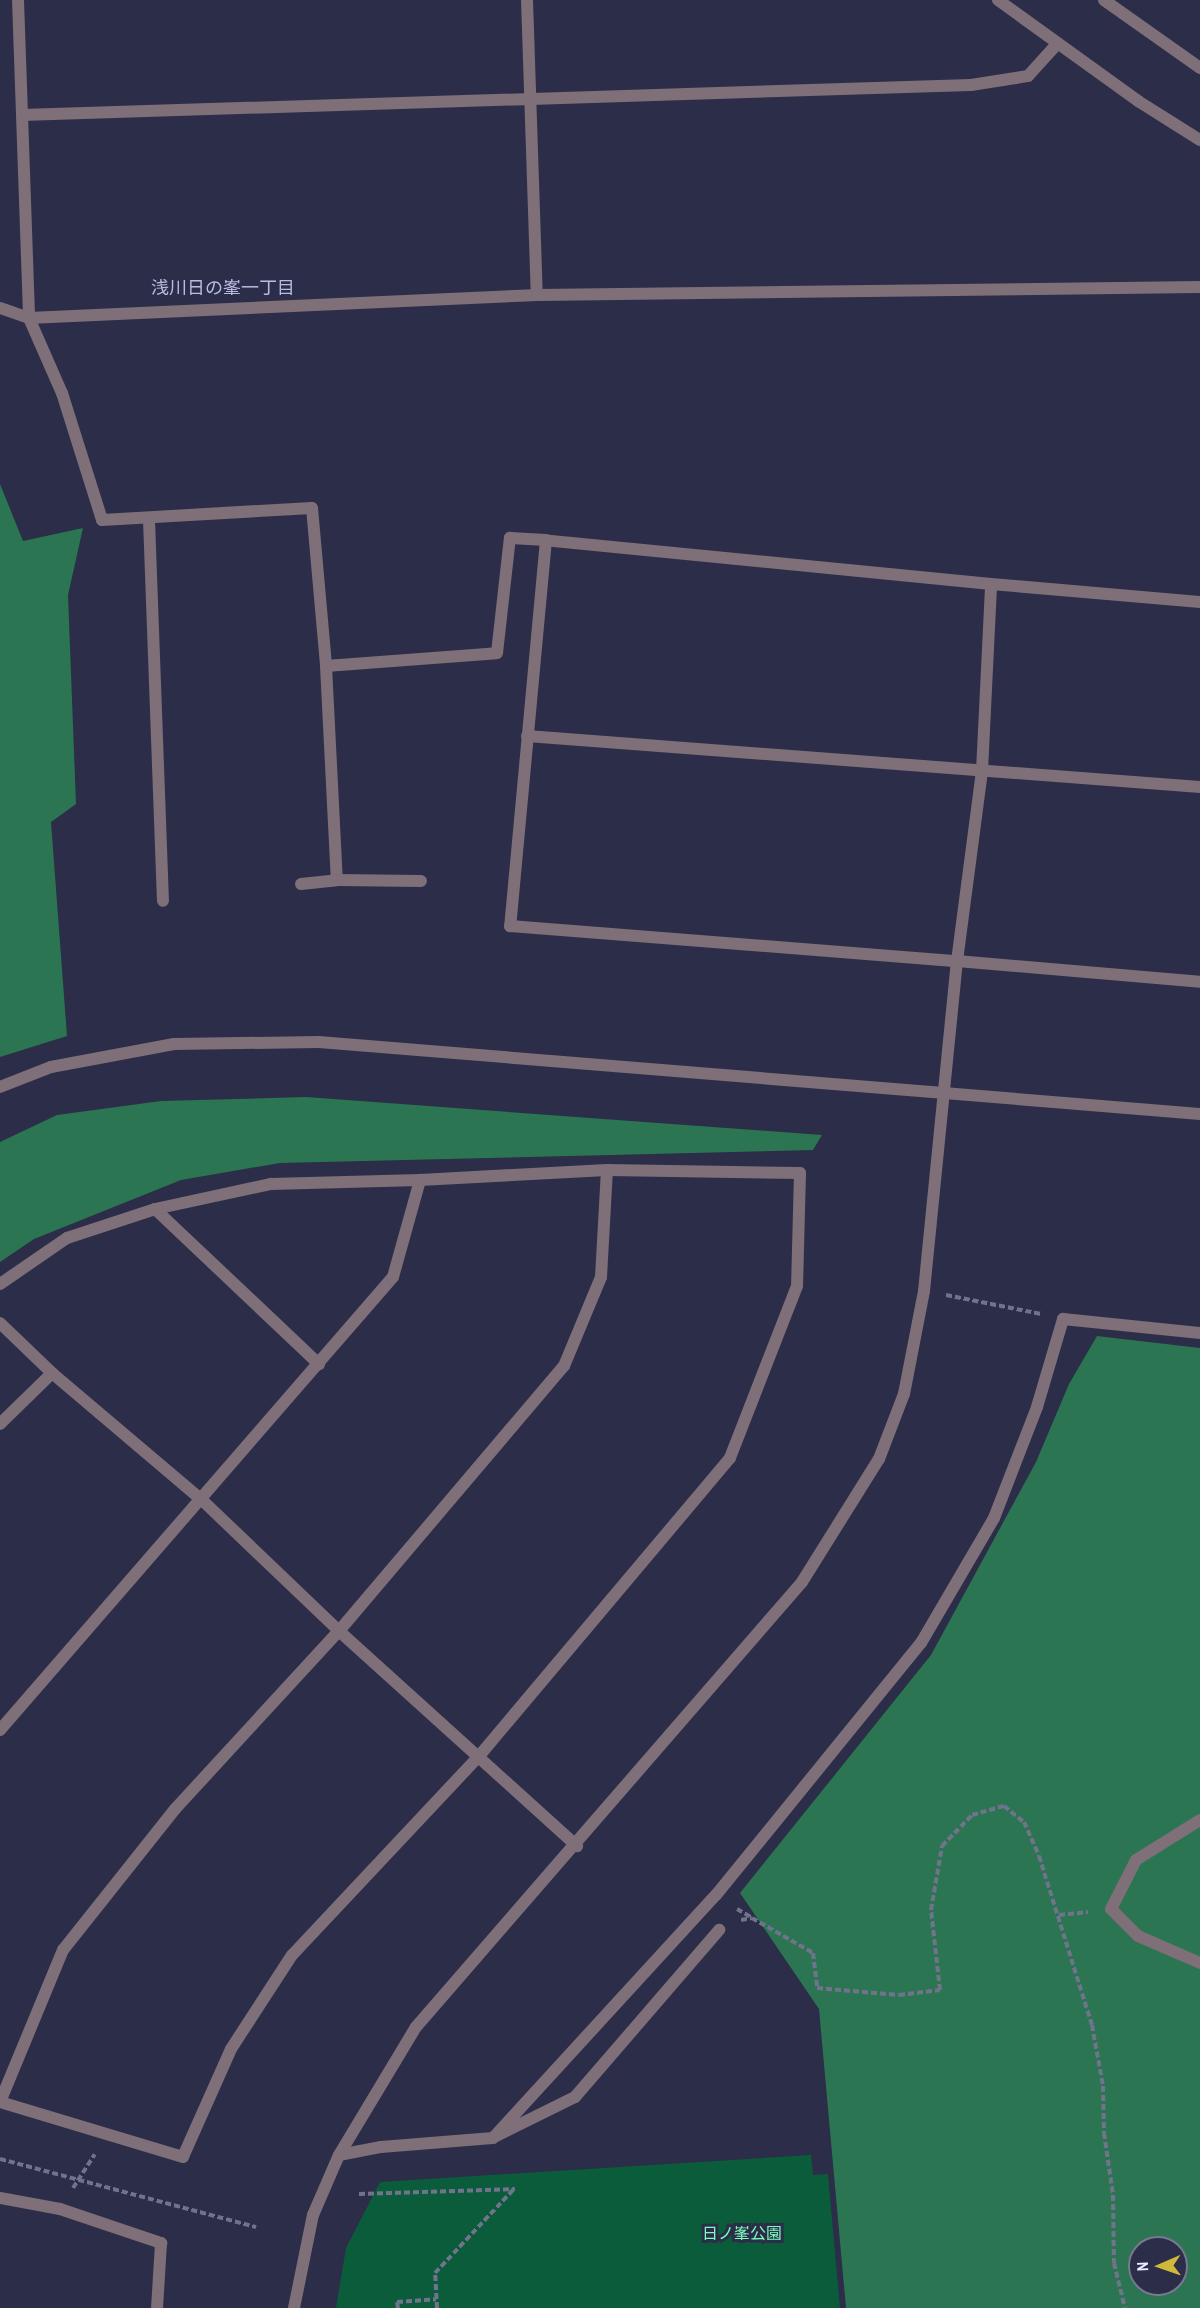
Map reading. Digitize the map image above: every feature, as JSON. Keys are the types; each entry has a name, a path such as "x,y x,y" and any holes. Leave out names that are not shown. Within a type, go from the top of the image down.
{"street":[{"path":"18,0 29,318 62,393 102,520 149,520 312,508 326,666 337,880"},
{"path":"527,0 537,295"},
{"path":"998,0 1057,44 1200,140"},
{"path":"1104,0 1200,68"},
{"path":"22,115 970,86 1028,76 1057,44"},
{"path":"0,308 29,318 537,295 1200,287"},
{"path":"149,520 163,901"},
{"path":"326,666 497,653 510,538 1200,602"},
{"path":"546,540 510,926 1200,982"},
{"path":"294,2308 313,2215 339,2155 416,2027 577,1846 802,1582 879,1459 904,1394 924,1291 957,961 982,771 992,584"},
{"path":"527,736 1200,787"},
{"path":"301,884 337,880 421,881"},
{"path":"0,1087 51,1066 174,1044 319,1042 1200,1114"},
{"path":"0,1284 67,1238 155,1209 271,1184 420,1180 607,1170 800,1173 797,1286 730,1458 480,1755 292,1955 231,2049 183,2157 0,2102 63,1950 176,1808 339,1630 564,1366 602,1277 607,1170"},
{"path":"0,1730 202,1500 393,1277 420,1180"},
{"path":"155,1209 319,1364"},
{"path":"493,2138 716,1896 921,1643 994,1518 1037,1407 1062,1319 1200,1333"},
{"path":"0,1323 52,1373 202,1500 339,1630 480,1755 577,1846"},
{"path":"0,1424 52,1373"},
{"path":"1200,1820 1136,1860 1111,1909 1138,1936 1200,1963"},
{"path":"339,2155 381,2147 493,2138 575,2097 718,1930"},
{"path":"0,2198 60,2209 161,2243 157,2308"}],"path":[{"path":"924,1291 1062,1319"},
{"path":"718,1930 752,1918 813,1953 817,1988 899,1995 940,1990 931,1910 942,1846 972,1815 1004,1806 1024,1822 1059,1915 1092,2025 1103,2086 1104,2133 1113,2195 1114,2264 1125,2308"},
{"path":"1059,1915 1111,1909"},
{"path":"60,2209 108,2135"},
{"path":"0,2159 256,2227"},
{"path":"359,2193 515,2188 435,2273 437,2308"},
{"path":"398,2308 398,2302 436,2299"}],"green space":[{"path":"0,484 23,541 83,528 68,595 76,804 51,822 67,1036 0,1057"},
{"path":"306,1097 822,1135 813,1150 280,1163 181,1180 34,1239 0,1262 0,1142 57,1115 161,1101"},
{"path":"1097,1336 1200,1348 1200,2308 846,2308 819,2009 740,1893 931,1655 1036,1462 1069,1384"},
{"name":"日ノ峯公園","path":"811,2155 813,2175 828,2174 840,2308 336,2308 346,2248 380,2182"}],"district":[{"name":"浅川日の峯一丁目","path":"223,288"}]}
